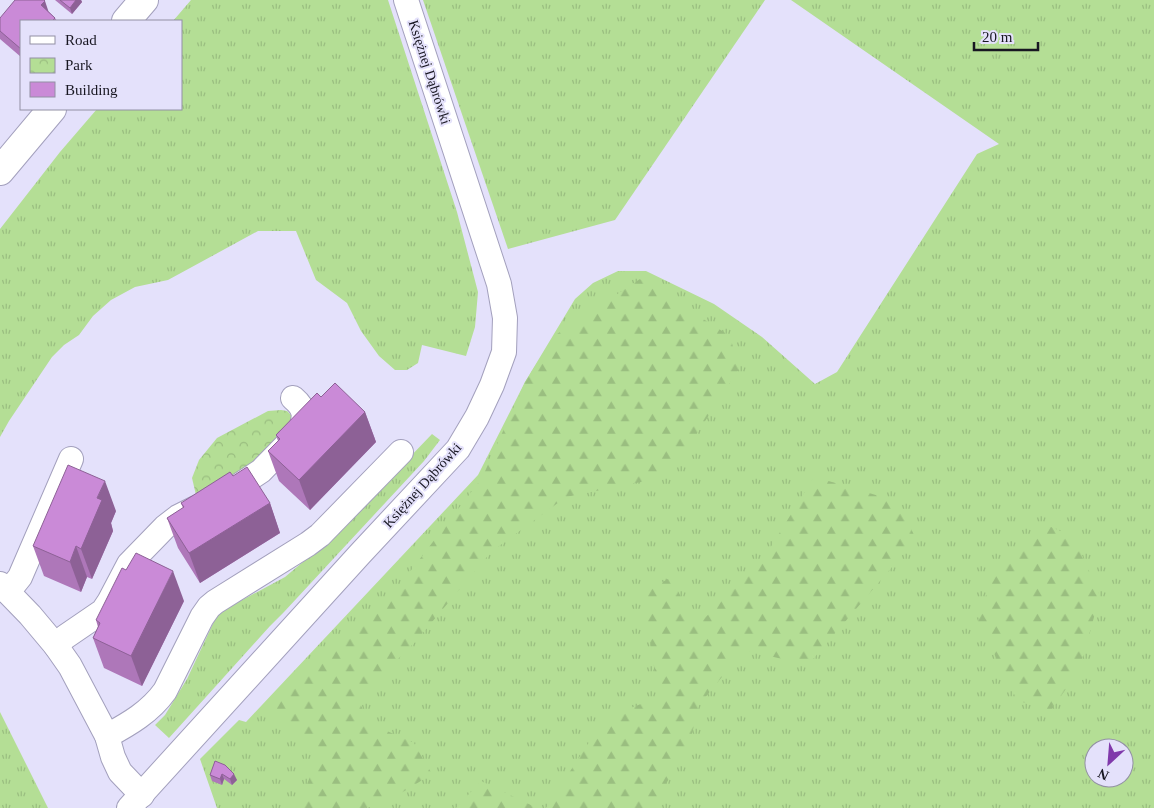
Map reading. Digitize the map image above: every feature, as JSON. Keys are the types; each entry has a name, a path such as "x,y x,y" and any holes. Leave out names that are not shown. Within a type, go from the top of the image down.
{"street":[{"path":"127,20 144,0"},
{"name":"Księżnej Dąbrówki","path":"135,802 353,561 458,449 477,418 504,352 505,318 499,284 406,0"},
{"path":"0,171 51,110"},
{"path":"56,646 103,611 129,564 165,527 187,512 198,507 210,505 262,471 299,432 303,424 304,414 300,404 293,398"},
{"path":"107,736 142,715 160,698 202,617 215,602 320,535 401,452"},
{"path":"71,459 20,577 4,588 30,615 70,666 107,736 113,757 135,802"}],"green space":[{"path":"191,0 388,0 457,212 478,292 475,327 466,356 422,345 418,363 407,370 395,370 379,356 361,331 347,303 316,280 296,231 258,231 168,280 135,287 111,300 93,316 79,335 64,345 52,357 0,437 0,229 60,152 96,110 182,110 182,20 174,20"},
{"path":"423,0 765,0 615,220 508,249"},
{"path":"791,0 1154,0 1154,808 217,808 200,759 239,720 246,722 478,475 525,382 575,299 593,283 618,271 646,271 714,304 762,337 815,384 837,372 977,154 999,144"},
{"path":"640,279 730,336 739,369 681,458 641,482 566,497 491,552 416,641 358,699 369,723 414,743 432,774 382,805 364,808 298,808 316,761 295,729 266,706 399,586 482,478 525,382 554,336"},
{"path":"268,411 287,411 295,419 255,463 196,495 192,478 199,460 217,438"},
{"path":"432,434 440,440 424,461 270,626 169,738 155,725 165,715 187,679 218,613 285,577 334,536"},
{"path":"814,477 898,502 916,539 808,665 744,650 699,705 688,750 650,808 546,808 605,718 659,697 643,594 671,577 696,627 764,558"},
{"path":"1040,522 1074,537 1100,596 1079,670 1050,712 1017,700 978,621 991,579"},
{"path":"0,712 48,808 0,808"},
{"path":"481,781 537,808 456,808"}],"building":[{"path":"15,0 44,0 41,5 55,18 53,20 20,20 20,48 0,31 0,18"},
{"path":"60,0 76,0 70,8"},
{"path":"335,383 365,412 299,480 268,451 280,439 276,435 317,393 321,397"},
{"path":"68,465 105,481 97,498 102,500 81,549 76,546 70,562 33,546"},
{"path":"247,467 270,503 189,553 167,518 184,507 181,503 230,472 233,476"},
{"path":"136,553 173,571 131,656 93,638 100,623 96,620 122,568 126,570"},
{"path":"215,761 225,765 234,774 230,779 222,774 220,779 210,775"}]}
